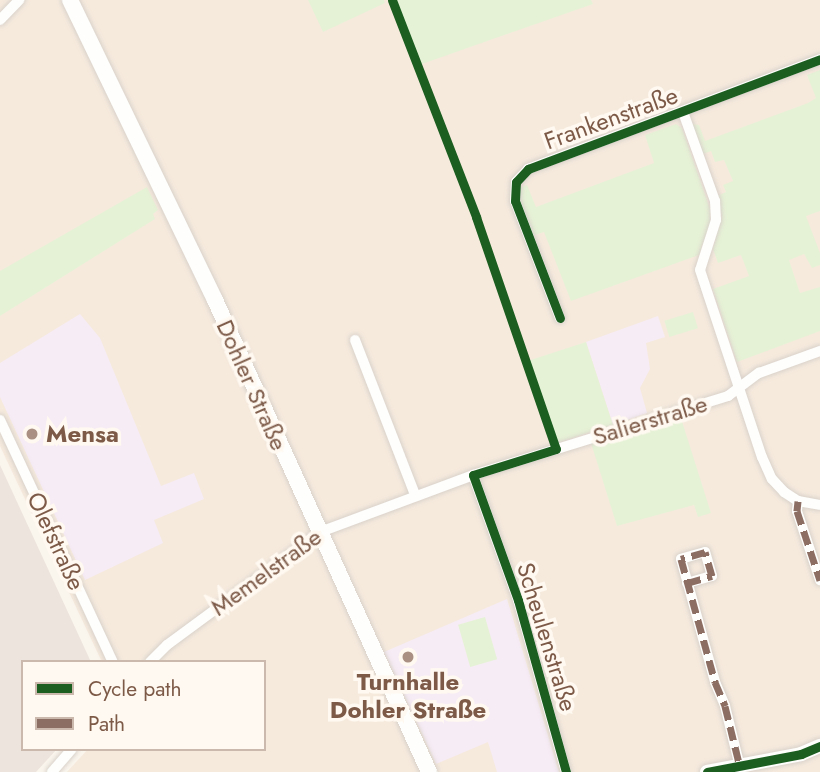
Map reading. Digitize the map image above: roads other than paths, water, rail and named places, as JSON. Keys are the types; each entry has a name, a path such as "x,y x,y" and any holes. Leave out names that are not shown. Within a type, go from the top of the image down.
{"main road":[{"name":"Dohler Straße","path":"70,0 209,289 429,772"}],"street":[{"path":"0,20 19,0"},
{"name":"Frankenstraße","path":"560,318 515,201 516,182 528,169 820,59"},
{"path":"683,112 715,201 716,220 700,270 767,470 777,486 798,501 820,505"},
{"path":"355,340 415,495"},
{"name":"Salierstraße","path":"473,475 728,396 759,373 820,351"},
{"name":"Olefstraße","path":"0,420 112,660"},
{"name":"Memelstraße","path":"152,660 202,618 320,532 473,475"},
{"name":"Scheulenstraße","path":"473,475 518,600 566,772"},
{"path":"798,501 797,510 820,580"},
{"path":"687,583 715,682 725,706 740,767"},
{"path":"707,772 802,754 820,746"},
{"path":"52,772 70,751"}],"place":[{"name":"Mensa","path":"32,434"},
{"name":"Turnhalle Dohler Straße","path":"408,657"}]}
